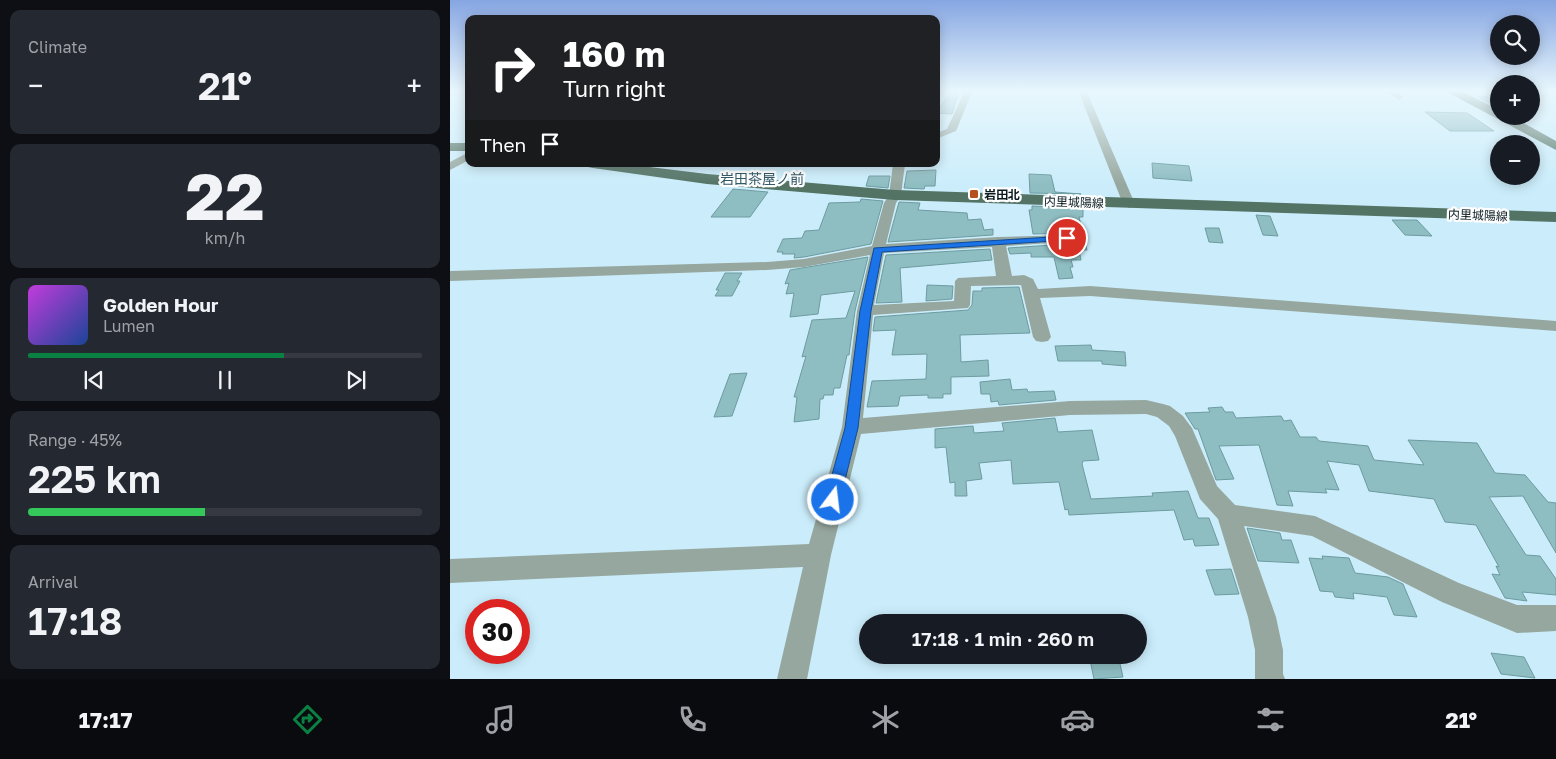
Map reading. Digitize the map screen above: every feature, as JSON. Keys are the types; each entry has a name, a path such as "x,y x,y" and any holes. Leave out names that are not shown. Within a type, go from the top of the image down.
{"main road":[{"path":"1517,125 1556,146"},
{"path":"450,147 465,147"},
{"name":"内里城陽線","path":"616,167 707,179 895,195 1556,217"}],"street":[{"path":"940,135 952,131 956,122"},
{"path":"1095,122 1129,204"},
{"path":"450,167 465,158"},
{"path":"792,679 818,555 852,428 866,311 878,250 890,203 895,195 898,167"},
{"path":"450,276 786,265 878,250 1067,238"},
{"path":"998,241 1005,281"},
{"path":"866,311 962,305 963,281 1028,282 1042,337"},
{"path":"1032,294 1090,291 1556,326"},
{"path":"852,428 1070,408 1146,407 1163,411 1176,421 1185,434 1208,492 1229,514 1235,538 1262,617 1269,650 1268,676 1270,679"},
{"path":"1229,514 1315,526 1451,593 1517,619 1556,618"},
{"path":"450,571 818,555"}],"building":[{"path":"1438,122 1480,122 1494,131 1450,131"},
{"path":"1152,163 1189,166 1192,181 1153,178"},
{"path":"936,170 935,186 925,186 924,189 904,188 907,171"},
{"path":"1029,174 1051,175 1055,192 1081,194 1030,193"},
{"path":"869,176 890,176 888,188 866,186"},
{"path":"733,189 768,192 750,217 711,217"},
{"path":"861,199 883,201 871,244 794,258 795,254 777,252 783,239 802,238 805,231 819,230 829,203 860,202"},
{"path":"899,202 920,203 918,210 967,213 968,220 981,219 984,230 993,229 993,235 888,242"},
{"path":"1032,206 1083,208 1083,217 1079,217 1087,250 1079,250 1081,260 1071,260 1073,267 1070,267 1073,278 1059,279 1054,257 1031,257 1031,253 1010,254 1008,248 1067,244 1072,243 1076,239 1072,233 1033,234 1029,210 1032,210"},
{"path":"1256,215 1270,216 1278,236 1263,235"},
{"path":"1392,220 1417,220 1432,236 1405,235"},
{"path":"1205,228 1219,228 1223,243 1209,242"},
{"path":"990,249 992,260 900,268 902,302 876,303 886,255"},
{"path":"868,257 855,311 849,355 847,355 840,388 834,388 833,395 824,395 823,399 820,399 819,419 794,422 797,397 794,397 806,356 802,357 812,320 846,318 855,291 821,295 818,314 790,317 794,293 786,294 789,283 785,284 790,270"},
{"path":"725,273 742,273 732,296 715,296 719,290 716,290"},
{"path":"927,285 953,286 952,299 926,301"},
{"path":"1019,287 1030,333 960,335 961,362 988,360 989,376 951,377 951,394 943,394 943,398 928,398 928,395 900,396 898,406 867,407 872,381 926,379 927,354 892,355 896,330 873,331 875,317 968,310 972,305 973,291 982,291 982,288"},
{"path":"1091,345 1092,350 1125,352 1126,366 1102,364 1102,361 1058,361 1055,346"},
{"path":"747,373 732,416 714,417 730,374"},
{"path":"1010,379 1012,390 1027,389 1028,392 1054,391 1056,400 999,405 998,401 991,402 990,394 981,394 980,382"},
{"path":"1222,407 1225,412 1233,412 1236,418 1281,416 1284,421 1291,420 1300,437 1316,437 1319,441 1368,446 1374,460 1424,465 1408,440 1477,443 1495,473 1525,475 1548,502 1556,503 1556,553 1523,496 1489,497 1526,555 1540,556 1556,579 1556,595 1522,592 1527,601 1505,598 1492,574 1500,575 1496,566 1499,567 1476,525 1445,522 1434,499 1369,491 1359,465 1327,461 1339,490 1325,489 1327,493 1288,491 1293,506 1277,505 1259,445 1219,446 1234,479 1216,480 1198,429 1195,429 1185,413 1210,412 1208,408"},
{"path":"1055,418 1058,432 1092,430 1099,460 1083,461 1082,464 1091,499 1153,496 1152,493 1188,491 1198,518 1209,518 1219,545 1195,546 1193,539 1184,540 1174,510 1069,515 1068,509 1065,510 1059,482 1013,484 1011,460 979,463 982,479 966,481 967,496 955,496 955,482 950,483 946,447 935,448 935,429 973,426 974,433 1004,431 1002,423"},
{"path":"1247,528 1280,533 1282,540 1291,540 1299,563 1258,561"},
{"path":"1322,556 1349,558 1355,573 1388,577 1403,584 1417,617 1394,615 1387,597 1353,593 1354,599 1335,597 1333,592 1320,591 1309,558 1323,559"},
{"path":"1231,569 1239,594 1215,595 1206,570"},
{"path":"1491,653 1524,657 1535,678 1501,674"},
{"path":"1091,664 1120,664 1123,677 1094,679"}],"place":[{"name":"岩田北","path":"974,194"}],"district":[{"name":"岩田茶屋ノ前","path":"762,178"}],"route":[{"path":"833,500 852,428 866,311 878,250 1067,238"}]}
